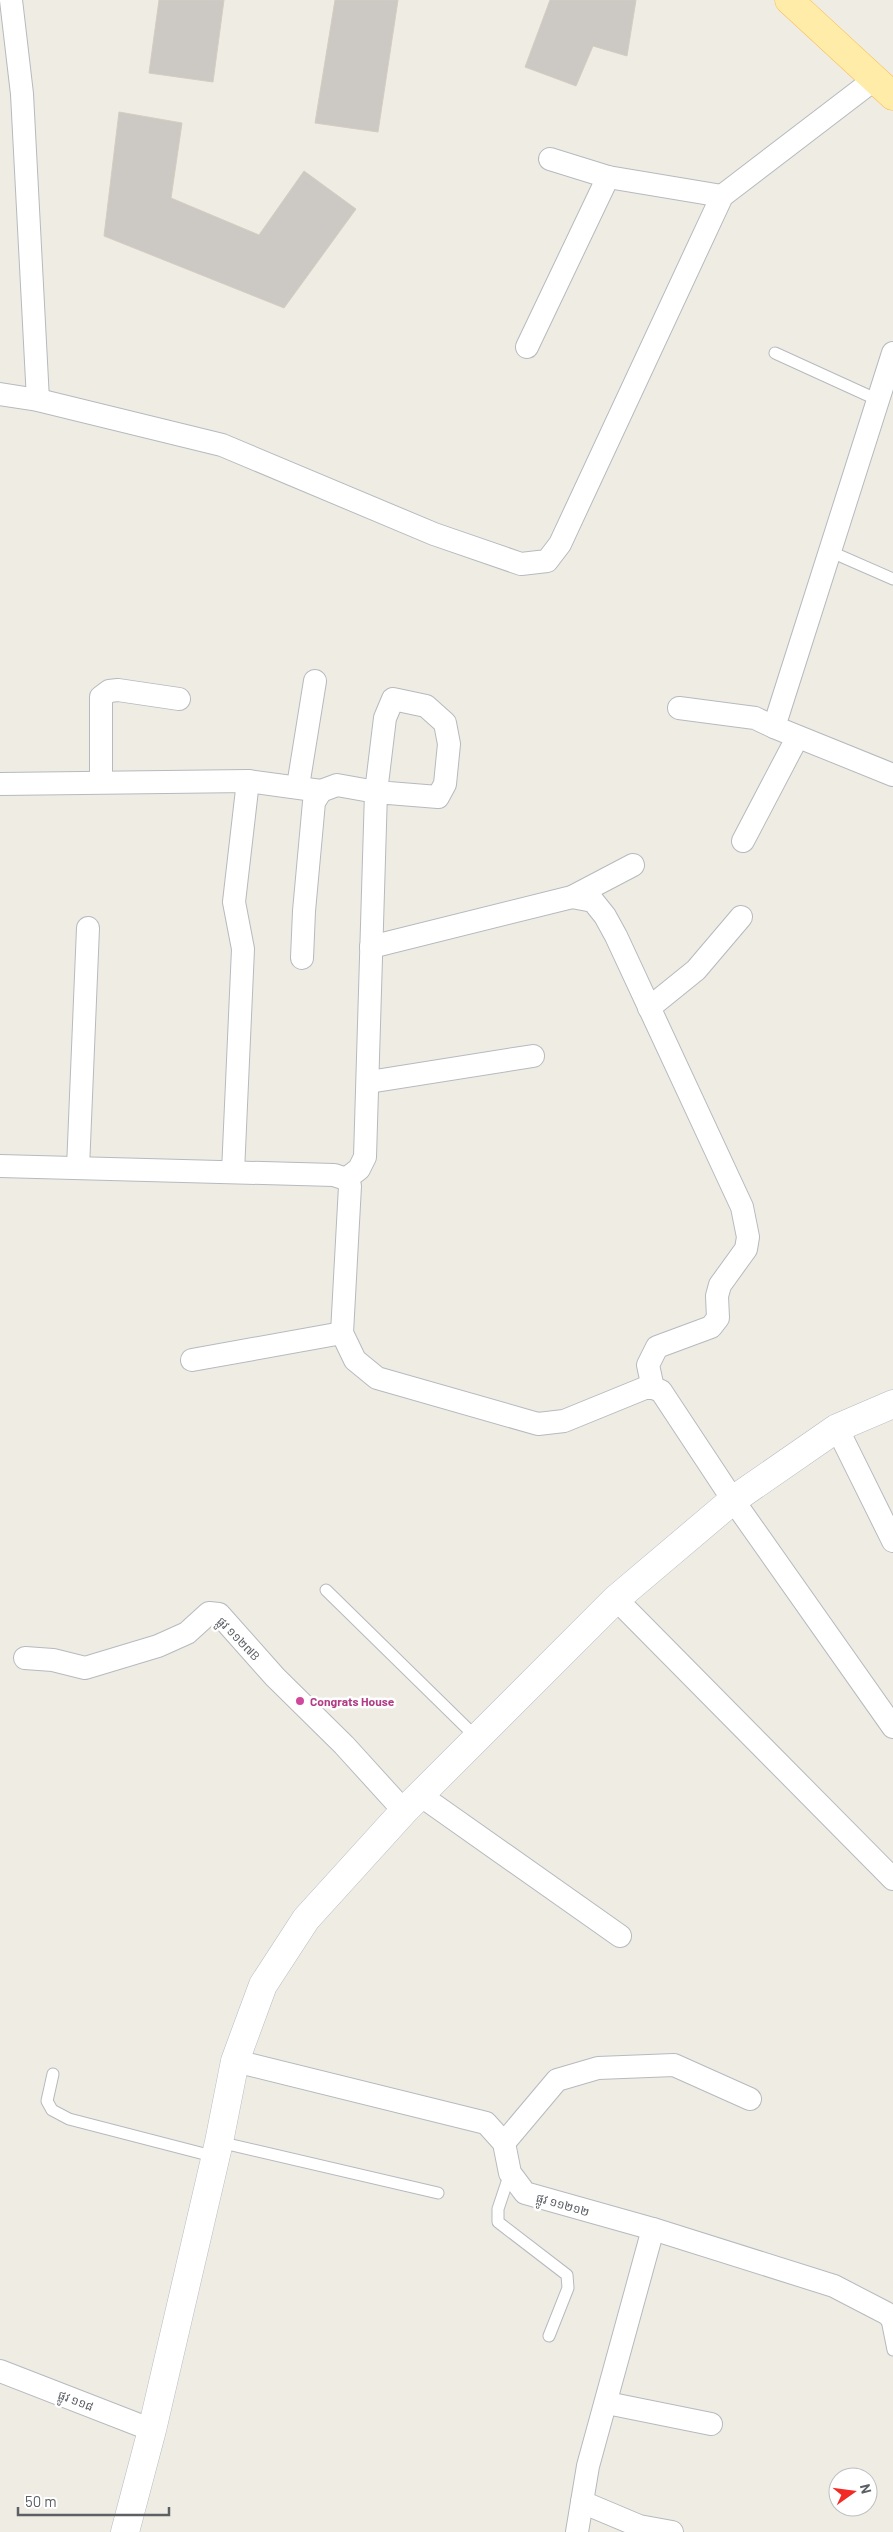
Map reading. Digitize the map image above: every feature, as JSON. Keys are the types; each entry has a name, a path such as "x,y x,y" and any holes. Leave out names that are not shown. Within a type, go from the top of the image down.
{"main road":[{"path":"789,0 884,87"},
{"path":"125,2532 152,2430 217,2149 235,2060 263,1985 306,1919 412,1803 616,1599 733,1500 837,1428 893,1404"}],"street":[{"path":"11,0 22,94 38,400"},
{"path":"0,394 38,400 222,445 434,534 522,564 547,560 560,544 722,196 884,87"},
{"path":"550,159 608,176 722,196"},
{"path":"526,347 608,176"},
{"path":"774,727 893,354"},
{"path":"298,786 315,681"},
{"path":"101,782 101,697 109,691 118,690 179,699"},
{"path":"0,784 248,781 298,786 321,791 337,785 376,792 438,797 446,784 449,744 445,724 426,706 393,699 385,718 376,792 369,1082 365,1157 359,1169 346,1179"},
{"path":"679,708 755,718 796,738 893,775"},
{"path":"743,841 796,738"},
{"path":"233,1172 243,949 234,902 248,781"},
{"path":"302,958 304,911 314,802 321,791"},
{"path":"371,947 572,897 633,865"},
{"path":"572,897 593,901 605,916 650,1008 742,1207 748,1237 746,1249 720,1285 718,1318 710,1327 657,1347 648,1365 653,1388"},
{"path":"650,1008 696,970 741,917"},
{"path":"78,1168 88,928"},
{"path":"369,1082 533,1056"},
{"path":"0,1166 334,1175 346,1179 350,1186 342,1333 355,1360 377,1378 538,1424 564,1421 645,1388 661,1391 733,1500 893,1727"},
{"path":"192,1360 342,1333"},
{"path":"837,1428 893,1541"},
{"path":"616,1599 893,1879"},
{"name":"ផ្លូវ ១១២៧B","path":"25,1658 54,1660 85,1668 158,1646 187,1633 209,1613 219,1614 275,1677 344,1745 412,1803 620,1936"},
{"path":"235,2060 486,2123 504,2143 557,2080 598,2068 674,2065 750,2099"},
{"name":"ផ្លូវ ១១២១២","path":"504,2143 510,2173 525,2193 653,2229 834,2286 890,2316"},
{"path":"577,2532 588,2466 607,2403 653,2229"},
{"name":"ផ្លូវ ១១៨","path":"0,2371 152,2430"},
{"path":"607,2403 712,2424"},
{"path":"582,2502 639,2526 672,2532"}],"lane":[{"path":"775,353 878,400"},
{"path":"829,552 893,579"},
{"path":"326,1590 478,1739"},
{"path":"54,2074 47,2101 52,2110 69,2119 438,2193"},
{"path":"510,2173 498,2209 498,2222 567,2275 568,2288 549,2336"},
{"path":"890,2316 893,2350"}],"building":[{"path":"159,0 224,0 213,82 149,73"},
{"path":"335,0 398,0 378,132 315,123"},
{"path":"550,0 636,0 627,56 593,46 576,86 525,67"},
{"path":"119,112 182,123 171,198 259,235 304,171 356,209 284,308 104,236"}],"place":[{"name":"Congrats House","path":"300,1701"}]}
